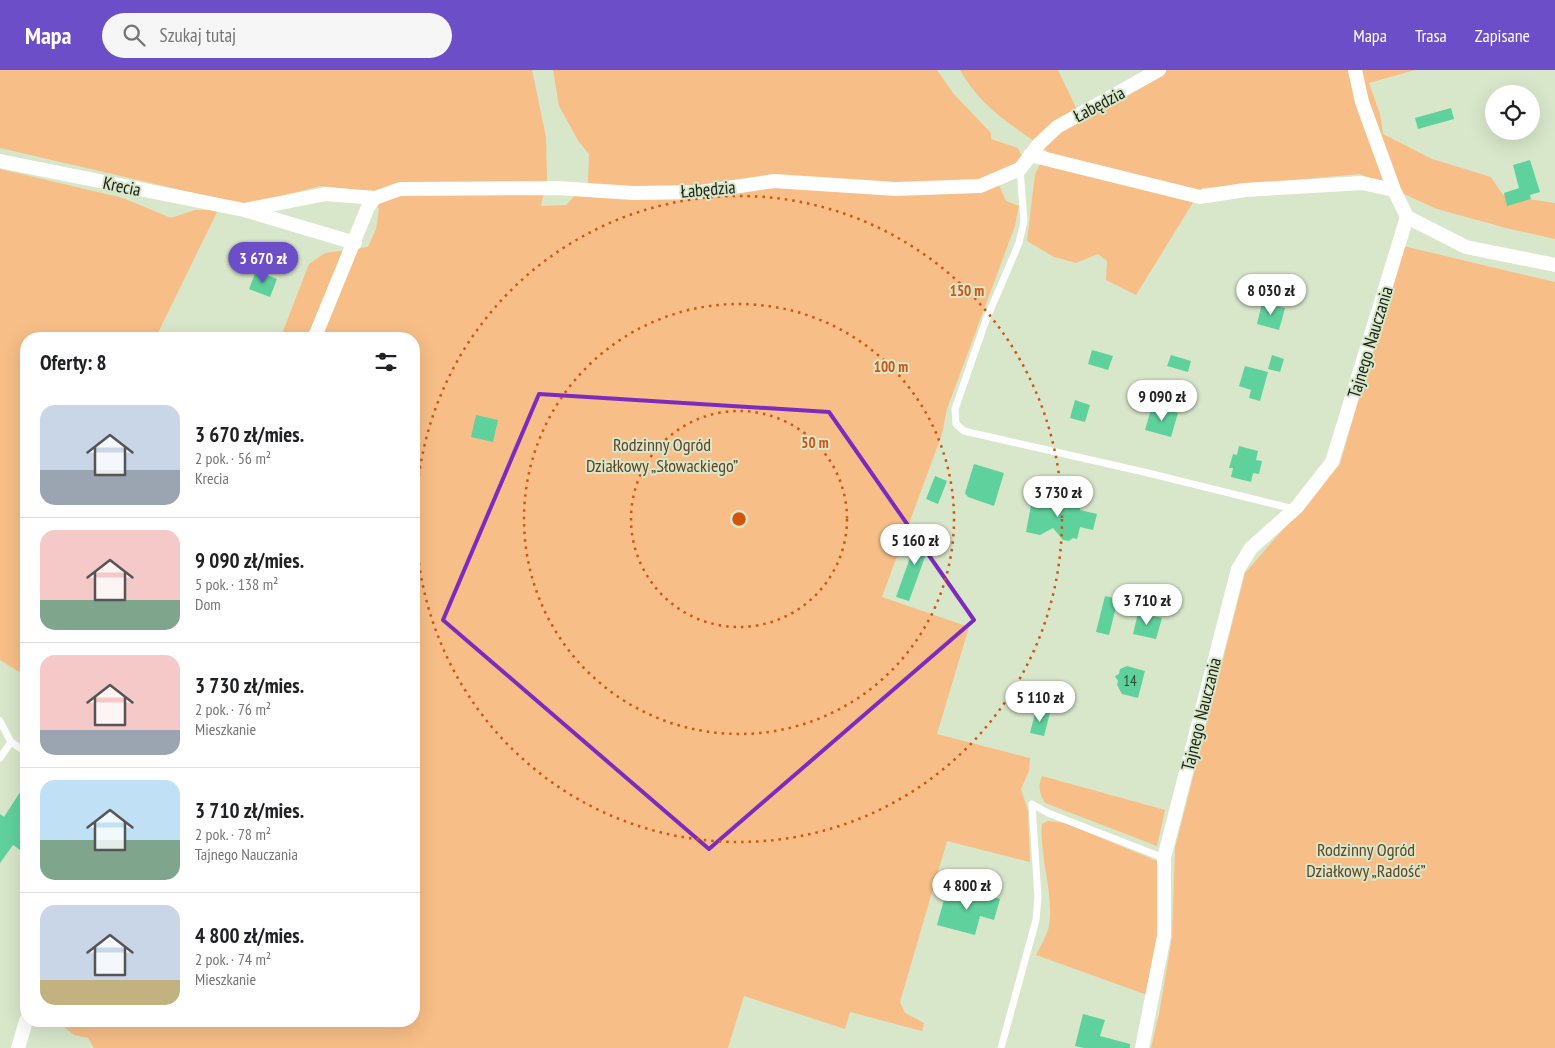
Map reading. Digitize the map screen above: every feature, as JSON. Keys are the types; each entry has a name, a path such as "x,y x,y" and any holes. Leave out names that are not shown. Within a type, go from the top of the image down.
{"street":[{"name":"Łabędzia","path":"375,198 400,189 557,188 633,193 700,192 774,181 896,190 980,186 1020,169 1030,154 1057,127 1159,70"},
{"path":"1355,70 1362,102 1394,190 1407,217 1466,247 1555,265"},
{"path":"1030,154 1200,197 1246,190 1362,183 1394,190"},
{"name":"Krecia","path":"0,161 244,210 355,243"},
{"name":"Krecia","path":"244,210 326,194 375,198"},
{"path":"317,332 355,243 366,212 375,198"},
{"name":"Tajnego Nauczania","path":"1142,1048 1164,936 1164,858 1238,569 1251,548 1295,509 1324,475 1337,451 1407,217"},
{"path":"18,1048 24,1027"}],"lane":[{"path":"1020,169 1024,221 1019,243 986,320 955,409 956,424 964,431 1295,509"},
{"path":"0,721 11,742 20,748"},
{"path":"0,758 11,742"},
{"path":"1001,1048 1036,920 1038,897 1032,804 1164,858"}],"highlighted area":[{"path":"539,394 829,412 974,620 709,849 443,620"}],"green space":[{"name":"Rodzinny Ogród Działkowy „Słowackiego”","path":"0,70 532,70 546,137 547,178 541,206 566,205 588,182 589,154 579,142 559,106 553,70 937,70 953,93 991,133 991,139 1018,148 1023,159 999,185 1006,201 1019,206 1015,226 947,409 942,434 882,597 969,627 937,734 1030,758 1029,771 1021,789 1028,811 1030,862 947,841 900,1002 905,1013 924,1023 922,1031 850,1012 845,1029 744,996 728,1048 94,1048 88,1038 74,1035 64,1027 420,1027 420,332 283,332 309,264 325,253 368,247 376,229 379,209 366,191 320,186 246,205 0,148"},
{"path":"960,70 1058,70 1081,118 1090,116 1167,70 1415,70 1369,83 1380,114 1383,134 1432,159 1491,177 1503,195 1555,203 1555,239 1437,209 1360,174 1202,188 1136,295 1106,280 1107,261 1098,254 1076,263 1054,257 1027,241 1035,174 1047,151 988,106 978,96"},
{"path":"0,169 123,198 171,218 195,210 218,210 158,332 20,332 20,672 0,660"},
{"name":"Rodzinny Ogród Działkowy „Radość”","path":"1403,246 1555,282 1555,1048 1151,1048 1159,1014 1172,937 1175,848 1245,573 1340,464"},
{"path":"1042,776 1165,810 1157,846 1045,803 1040,790"},
{"path":"1048,821 1065,823 1157,861 1157,938 1150,996 1036,955 1047,933 1050,918 1049,892 1042,837 1042,824"}],"building":[{"path":"1451,108 1454,119 1418,129 1415,118"},
{"path":"1530,160 1540,192 1530,195 1531,199 1507,206 1504,193 1519,188 1513,165"},
{"path":"256,271 277,279 270,297 249,289"},
{"path":"1262,303 1285,308 1279,330 1257,324"},
{"path":"1092,350 1113,356 1108,370 1088,364"},
{"path":"1171,355 1191,361 1188,372 1167,366"},
{"path":"1272,355 1284,359 1280,372 1268,369"},
{"path":"1245,366 1268,372 1260,401 1249,398 1251,390 1239,386"},
{"path":"1075,400 1090,405 1085,422 1070,418"},
{"path":"1152,406 1178,413 1171,437 1145,430"},
{"path":"476,415 498,420 493,442 471,437"},
{"path":"1239,446 1258,451 1256,460 1262,461 1259,474 1253,473 1251,482 1231,477 1233,468 1229,468 1233,454 1237,455"},
{"path":"974,464 1004,473 994,506 968,497 965,493"},
{"path":"935,476 947,481 938,504 926,499"},
{"path":"1042,494 1054,496 1053,500 1081,505 1080,510 1097,514 1093,530 1080,527 1077,539 1073,538 1069,541 1063,540 1053,528 1040,535 1026,532 1032,500"},
{"path":"920,530 933,535 909,601 896,597"},
{"path":"1105,596 1118,599 1109,635 1096,632"},
{"path":"1138,613 1162,618 1156,639 1133,634"},
{"path":"1127,666 1145,671 1138,698 1122,694 1117,685 1118,681 1115,676 1119,674 1120,669"},
{"path":"1036,709 1050,713 1044,736 1030,733"},
{"path":"20,792 20,850 13,845 0,863 0,814 4,817"},
{"path":"947,889 971,895 972,891 1000,899 994,920 980,916 975,935 937,925"},
{"path":"1083,1014 1105,1020 1100,1036 1130,1044 1130,1048 1084,1048 1075,1046"}]}
